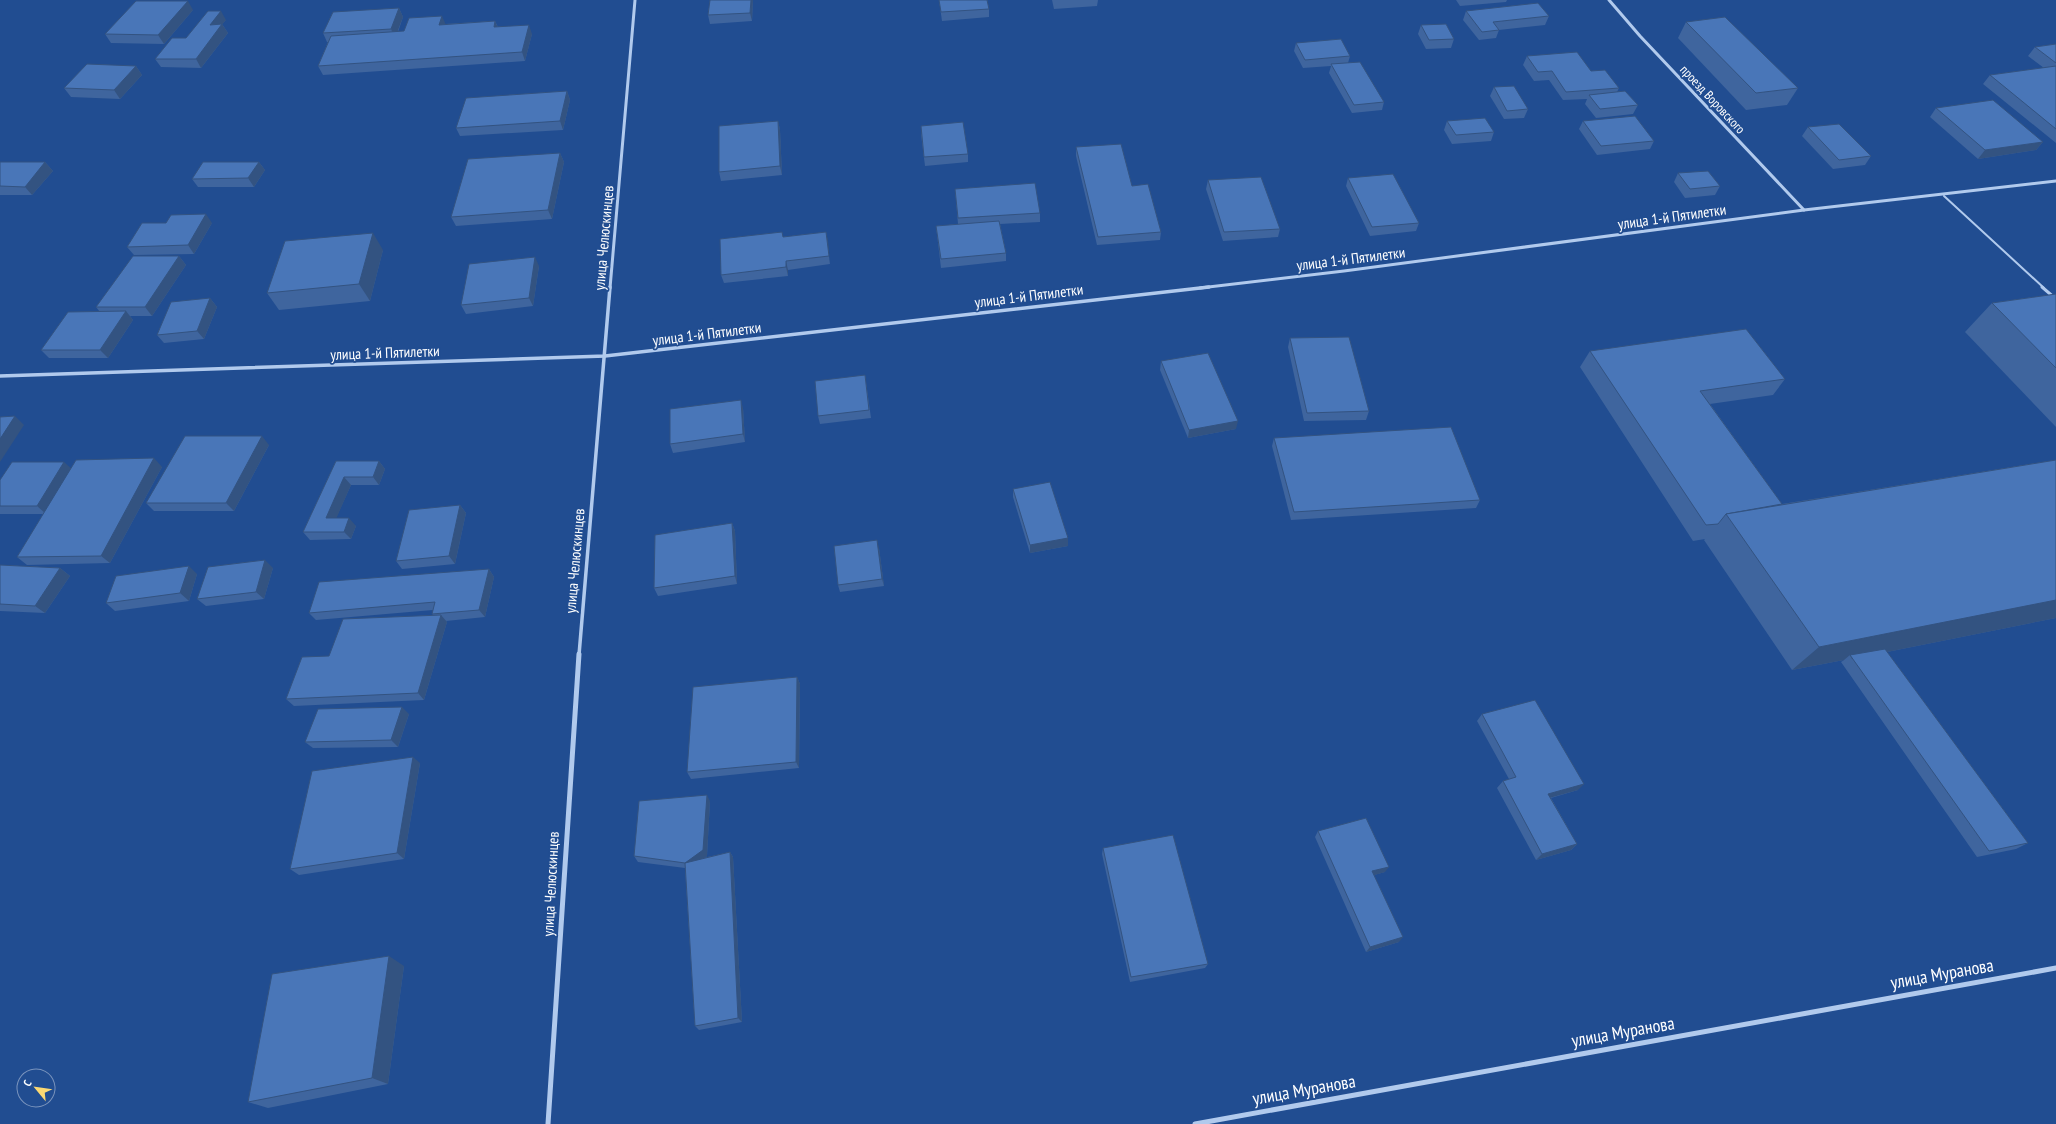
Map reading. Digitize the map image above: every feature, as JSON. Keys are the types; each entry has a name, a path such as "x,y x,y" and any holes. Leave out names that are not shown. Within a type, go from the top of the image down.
{"street":[{"name":"улица Челюскинцев","path":"548,1124 574,711 635,0"},
{"name":"проезд Воровского","path":"1609,0 1640,36 1804,210"},
{"name":"улица 1-й Пятилетки","path":"0,376 605,356 1344,271 1804,210 1944,196 2056,181"},
{"name":"улица Муранова","path":"1195,1124 2056,968"}],"lane":[{"path":"1944,196 2056,298"}],"building":[{"path":"710,0 751,0 750,13 708,15"},
{"path":"939,0 987,0 989,9 941,12"},
{"path":"136,1 188,1 158,35 105,34"},
{"path":"1538,3 1549,16 1493,22 1499,30 1482,32 1466,11"},
{"path":"399,8 391,29 323,33 333,12"},
{"path":"208,11 221,11 210,25 222,24 196,59 155,59 172,38 186,38"},
{"path":"442,16 439,25 495,21 494,27 529,25 522,52 318,66 331,36 404,31 409,18"},
{"path":"1725,17 1798,88 1756,93 1686,22"},
{"path":"1446,24 1454,39 1429,40 1421,25"},
{"path":"1341,39 1350,56 1305,60 1296,43"},
{"path":"2056,44 2056,63 2035,47"},
{"path":"1577,52 1591,71 1605,70 1619,88 1566,92 1552,71 1538,72 1527,56"},
{"path":"1360,62 1384,102 1354,105 1331,64"},
{"path":"87,64 136,66 114,90 64,88"},
{"path":"2056,66 2056,129 1990,75"},
{"path":"1514,86 1528,109 1507,111 1494,87"},
{"path":"567,91 560,121 456,128 466,98"},
{"path":"1625,91 1638,105 1600,109 1589,95"},
{"path":"1993,100 2043,142 1985,150 1936,108"},
{"path":"1635,116 1654,141 1601,146 1583,121"},
{"path":"1485,118 1494,132 1456,135 1447,121"},
{"path":"778,121 780,166 719,172 719,126"},
{"path":"963,122 968,154 924,157 921,126"},
{"path":"1839,124 1871,156 1839,160 1808,127"},
{"path":"1121,144 1132,186 1148,184 1161,232 1098,237 1076,147"},
{"path":"560,153 548,210 451,217 468,159"},
{"path":"0,162 45,162 25,187 0,186"},
{"path":"203,162 259,162 248,178 192,179"},
{"path":"1708,171 1720,186 1690,189 1678,173"},
{"path":"1393,174 1419,223 1372,227 1348,178"},
{"path":"1261,177 1280,229 1224,232 1208,180"},
{"path":"1035,183 1040,213 958,218 955,189"},
{"path":"206,214 188,245 127,247 142,223 166,223 171,215"},
{"path":"999,221 1006,253 941,259 936,226"},
{"path":"782,232 783,237 826,232 829,256 786,261 786,267 721,275 720,239"},
{"path":"373,233 359,284 267,293 285,241"},
{"path":"133,256 179,256 145,307 96,307"},
{"path":"535,257 529,298 461,305 469,264"},
{"path":"2056,294 2056,368 1992,303"},
{"path":"210,298 197,331 157,335 171,302"},
{"path":"126,311 100,350 41,350 68,312"},
{"path":"1746,329 1785,379 1700,391 1782,504 1726,514 1718,524 1706,525 1590,351"},
{"path":"1349,337 1369,411 1307,413 1290,338"},
{"path":"1208,353 1238,421 1189,430 1161,361"},
{"path":"865,375 869,410 818,416 815,381"},
{"path":"741,400 743,434 670,444 670,409"},
{"path":"15,416 0,439 0,417"},
{"path":"1451,427 1480,500 1294,512 1274,438"},
{"path":"185,436 262,436 226,503 146,503"},
{"path":"154,458 101,556 17,557 76,460"},
{"path":"2056,460 2056,600 1819,647 1726,514"},
{"path":"336,461 379,461 373,477 344,477 326,518 349,518 344,532 303,532"},
{"path":"12,462 64,462 37,506 0,506 0,480"},
{"path":"1050,482 1068,538 1030,545 1013,489"},
{"path":"460,505 449,556 396,561 409,510"},
{"path":"732,523 735,576 654,588 655,535"},
{"path":"877,540 882,579 838,585 834,546"},
{"path":"265,560 256,592 197,599 208,567"},
{"path":"0,565 60,568 35,606 0,604"},
{"path":"189,566 180,593 106,603 116,576"},
{"path":"489,569 479,610 432,614 435,602 309,613 319,582"},
{"path":"441,615 418,693 286,699 302,657 329,656 343,619"},
{"path":"1885,649 2028,843 1989,851 1850,655"},
{"path":"797,677 796,762 687,772 693,687"},
{"path":"1535,700 1584,784 1548,794 1577,844 1542,854 1503,781 1516,777 1482,714"},
{"path":"402,707 391,740 305,742 318,709"},
{"path":"413,757 397,853 290,869 312,771"},
{"path":"707,795 703,850 685,863 634,856 639,801"},
{"path":"1366,818 1389,867 1372,871 1403,937 1370,947 1318,831"},
{"path":"1173,835 1208,964 1131,977 1103,848"},
{"path":"730,852 738,1018 695,1026 685,863"},
{"path":"389,956 372,1078 248,1102 272,974"}]}
